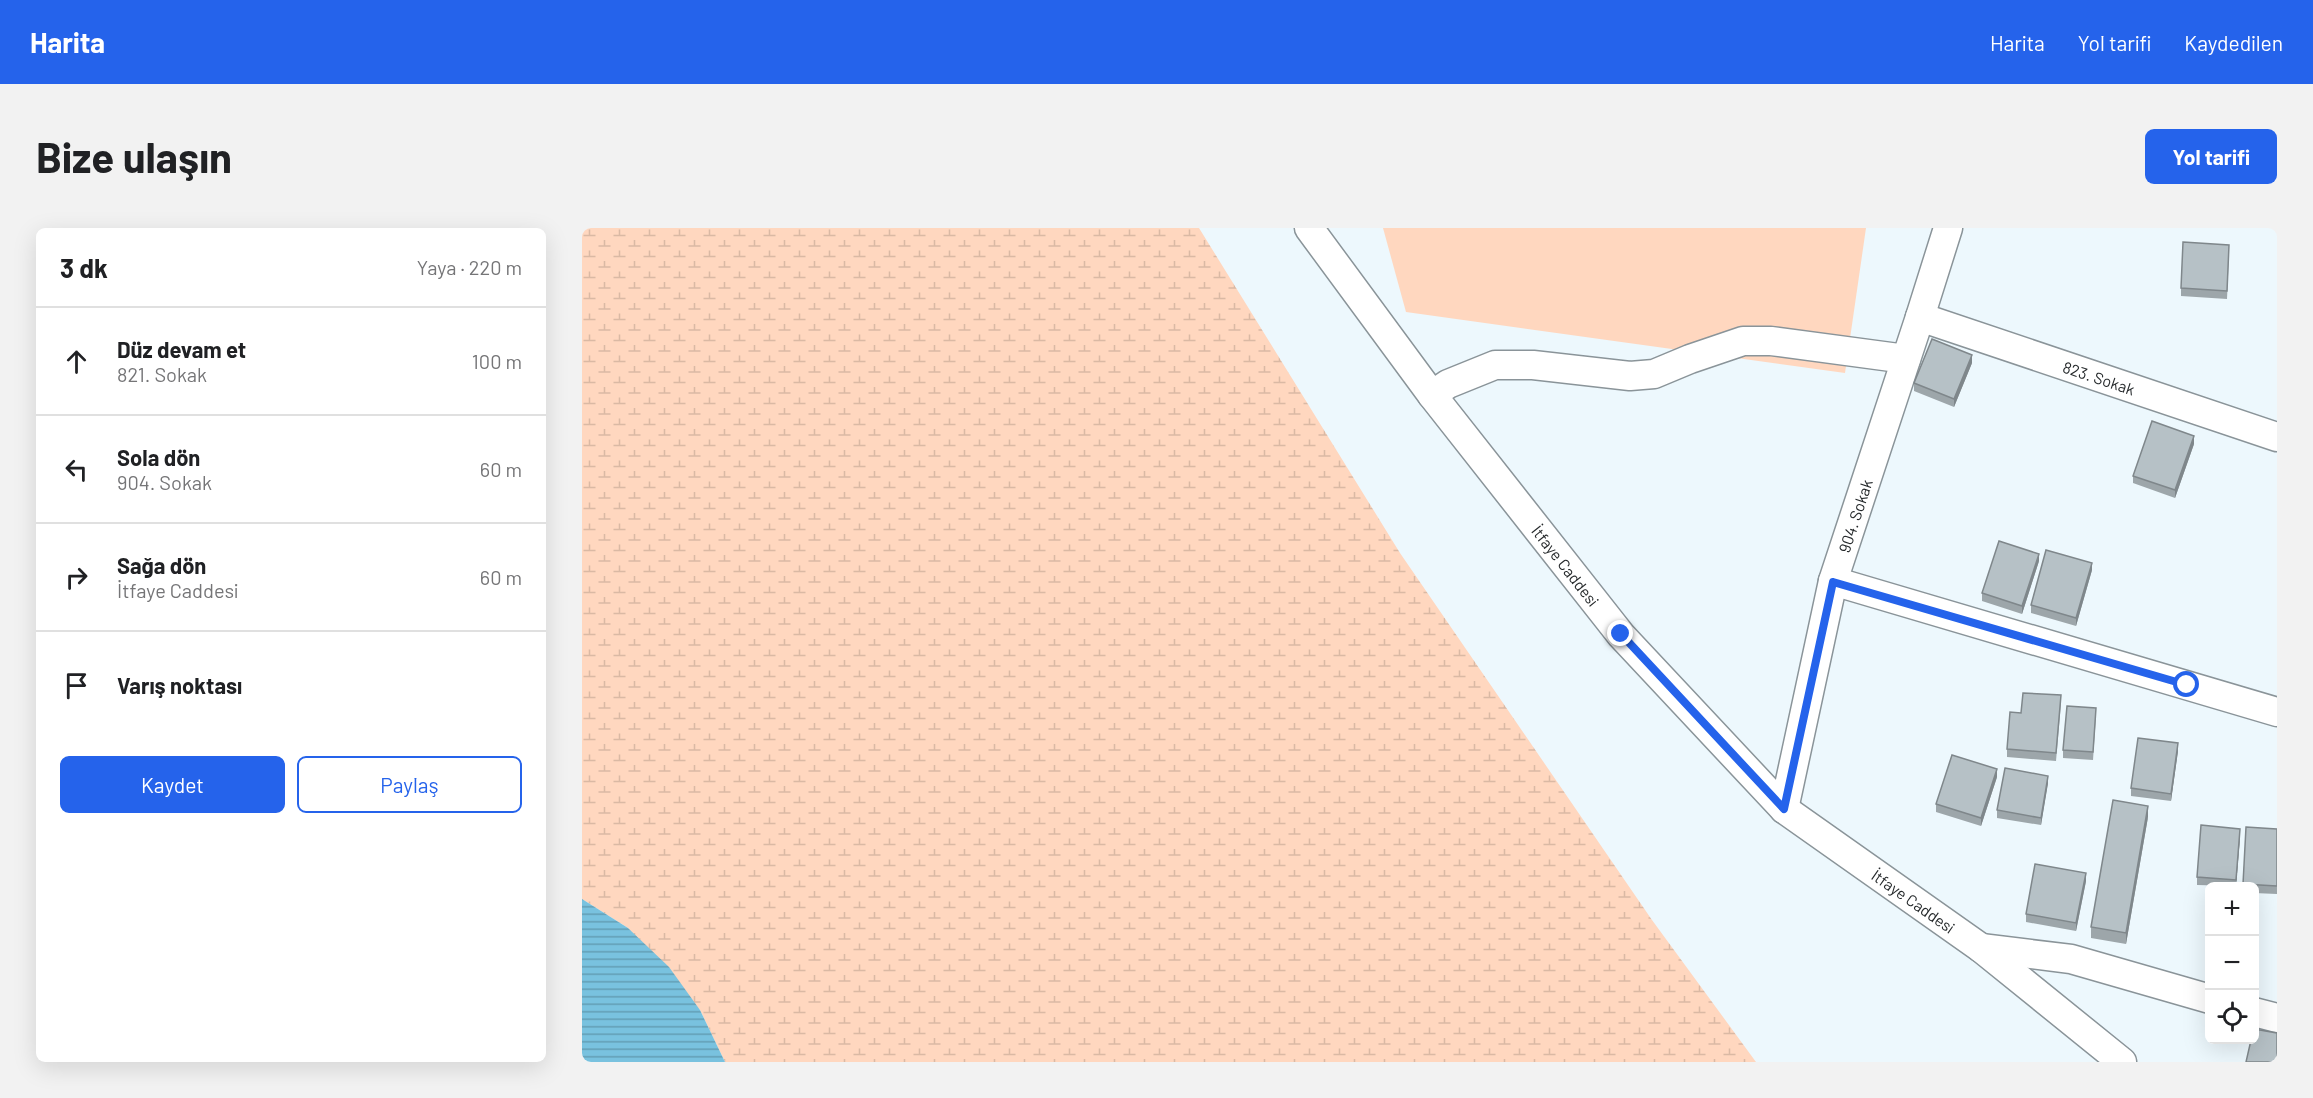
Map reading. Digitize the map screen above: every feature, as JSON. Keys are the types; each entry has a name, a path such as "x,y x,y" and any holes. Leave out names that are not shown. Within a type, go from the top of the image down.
{"street":[{"name":"904. Sokak","path":"1784,809 1833,582 1948,228"},
{"name":"İtfaye Caddesi","path":"1312,230 1432,395 1621,634 1784,809 1981,948 2122,1062"},
{"name":"823. Sokak","path":"1920,317 2277,437"},
{"path":"1432,395 1448,384 1495,365 1533,364 1630,376 1654,374 1690,358 1743,341 1771,341 1906,359"},
{"path":"1833,582 2277,712"},
{"path":"1981,948 2071,959 2205,998"},
{"path":"2259,1013 2277,1018"}],"green space":[{"path":"582,228 1199,228 1400,553 1652,920 1756,1062 725,1062 700,1010 628,928 582,899"},
{"path":"1383,228 1866,228 1845,373 1406,312"}],"water":[{"path":"582,899 628,928 669,967 700,1010 725,1062 582,1062"}],"building":[{"path":"2183,242 2229,245 2227,291 2181,288"},
{"path":"1932,339 1972,355 1954,399 1914,383"},
{"path":"2152,421 2194,436 2175,490 2133,476"},
{"path":"1999,541 2039,554 2022,606 1982,593"},
{"path":"2046,550 2092,563 2076,618 2031,605"},
{"path":"2023,693 2061,695 2056,753 2007,749 2010,712 2021,713"},
{"path":"2067,706 2096,708 2093,752 2063,750"},
{"path":"2138,738 2178,743 2171,794 2131,788"},
{"path":"1952,755 1997,769 1981,818 1936,804"},
{"path":"2005,768 2048,776 2041,818 1997,810"},
{"path":"2113,800 2148,806 2126,933 2091,927"},
{"path":"2201,825 2240,829 2236,880 2197,877"},
{"path":"2246,827 2277,829 2277,886 2259,885 2259,882 2243,882"},
{"path":"2035,864 2086,873 2076,923 2026,914"},
{"path":"2259,1030 2277,1033 2277,1062 2246,1062 2250,1044 2259,1044"}],"route":[{"path":"1621,634 1784,809 1833,582 2187,685"}]}
